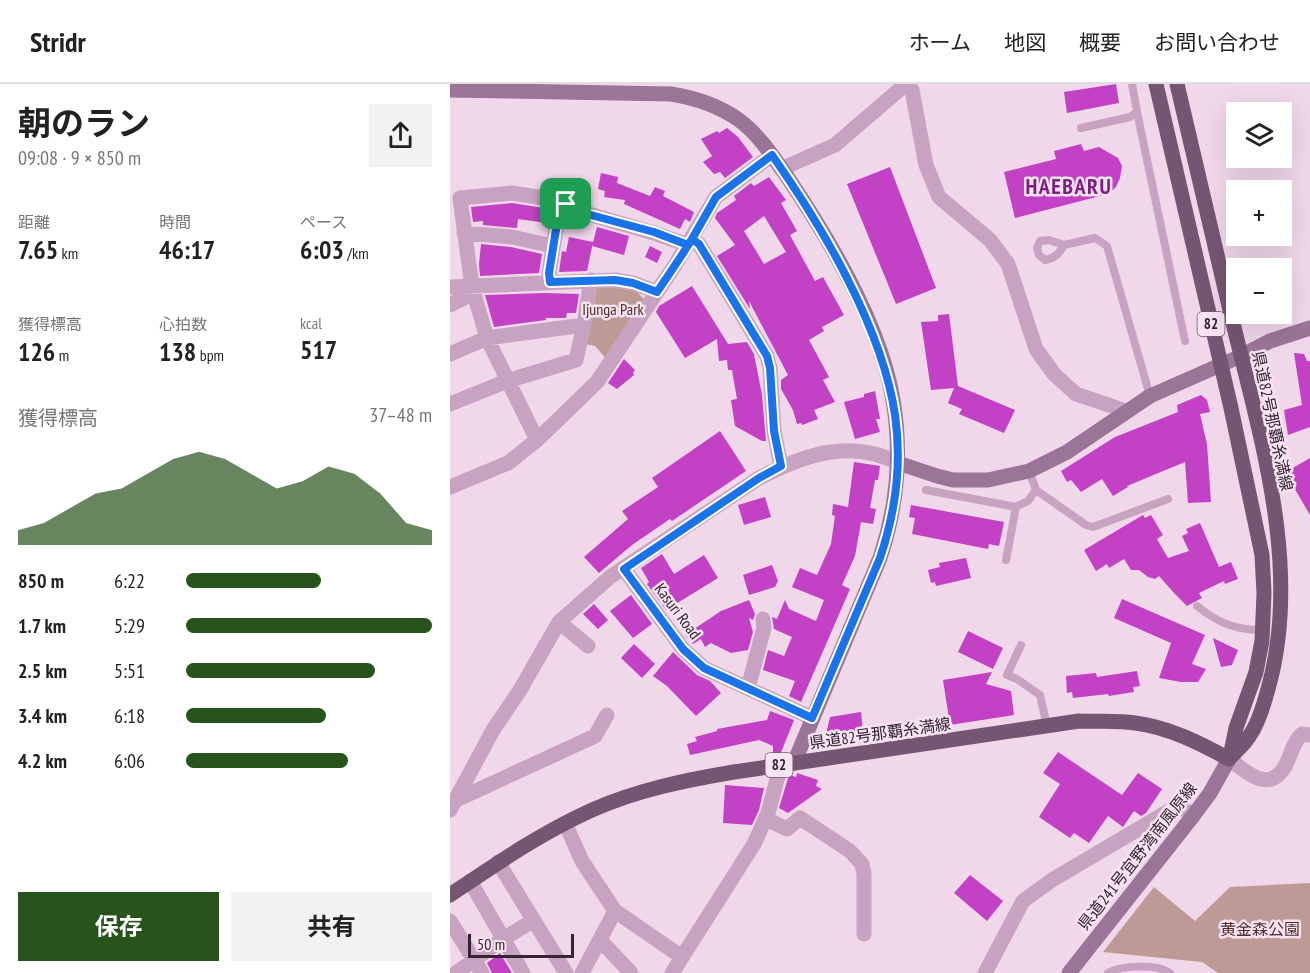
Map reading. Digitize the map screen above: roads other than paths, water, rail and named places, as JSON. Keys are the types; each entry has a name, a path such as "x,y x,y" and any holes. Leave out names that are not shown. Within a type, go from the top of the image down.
{"main road":[{"name":"82","path":"1156,84 1221,364 1262,555 1264,593 1256,672 1236,729 1229,759"},
{"name":"県道82号那覇糸満線","path":"450,895 498,862 565,823 594,809 638,793 683,781 1079,722 1134,723 1156,727 1196,742 1229,759 1250,735 1263,708 1272,677 1280,635 1281,567 1273,504 1259,430 1177,84"}],"street":[{"path":"781,169 835,145 906,84 912,90 926,165 939,197 990,240 1008,264 1036,349 1054,374 1076,394 1126,411"},
{"path":"450,90 609,88 695,98 719,107 739,120 758,137 807,206 831,247 872,328 885,366 893,399 898,463 888,535 884,547 812,718 788,764 754,844 674,972"},
{"path":"450,487 508,463 537,440 597,382 690,242 716,197 772,155"},
{"path":"537,440 487,338 473,290 460,198 512,193 557,200 587,214 699,244 767,356 770,368 774,431 781,466"},
{"path":"550,282 549,273 559,211 566,204"},
{"path":"464,233 512,237 553,246"},
{"path":"450,287 473,290 591,280 633,283 657,292"},
{"path":"450,404 507,381 576,360 591,280"},
{"path":"450,305 473,290"},
{"path":"450,354 487,338 584,325"},
{"path":"452,805 493,730 520,690 559,622 610,577 759,478 781,466 842,449 885,456 898,463 953,480 988,480 1029,471 1067,452 1150,396 1270,341 1310,328"},
{"name":"Kasuri Road","path":"624,569 683,649 704,668 812,718"},
{"path":"748,688 764,628 763,619"},
{"path":"559,622 588,646"},
{"path":"452,805 595,736 607,715"},
{"path":"1229,759 1259,780 1269,780 1282,771 1297,739 1302,734 1310,735"},
{"name":"県道241号宜野湾南風原線","path":"1072,972 1210,793 1229,759"},
{"path":"985,973 1023,901 1052,879 1179,805 1193,816"},
{"path":"766,819 786,830 800,818 850,851 862,864 864,934"},
{"path":"565,823 582,861 615,911 682,957"},
{"path":"498,862 566,973"},
{"path":"470,881 523,973"},
{"path":"582,973 615,911"},
{"path":"456,973 478,967 503,939 534,920"},
{"path":"450,921 478,967"},
{"path":"600,940 631,973"}],"lane":[{"path":"1132,84 1185,341"},
{"path":"1081,128 1130,117 1137,111"},
{"path":"1064,245 1095,238 1107,246 1150,396"},
{"path":"1029,471 1036,490 1086,525 1093,526 1168,499"},
{"path":"926,490 1016,507 1023,505 1036,490"},
{"path":"1006,560 1016,507"},
{"path":"1197,606 1222,623 1239,629 1262,630"},
{"path":"1021,645 1008,675 1040,694 1047,726"},
{"path":"1108,973 1124,966 1140,970 1164,969 1170,973"}],"district":[{"name":"HAEBARU","path":"1069,186"}],"park label":[{"name":"Ijunga Park","path":"613,309"},
{"name":"黄金森公園","path":"1260,929"}]}
